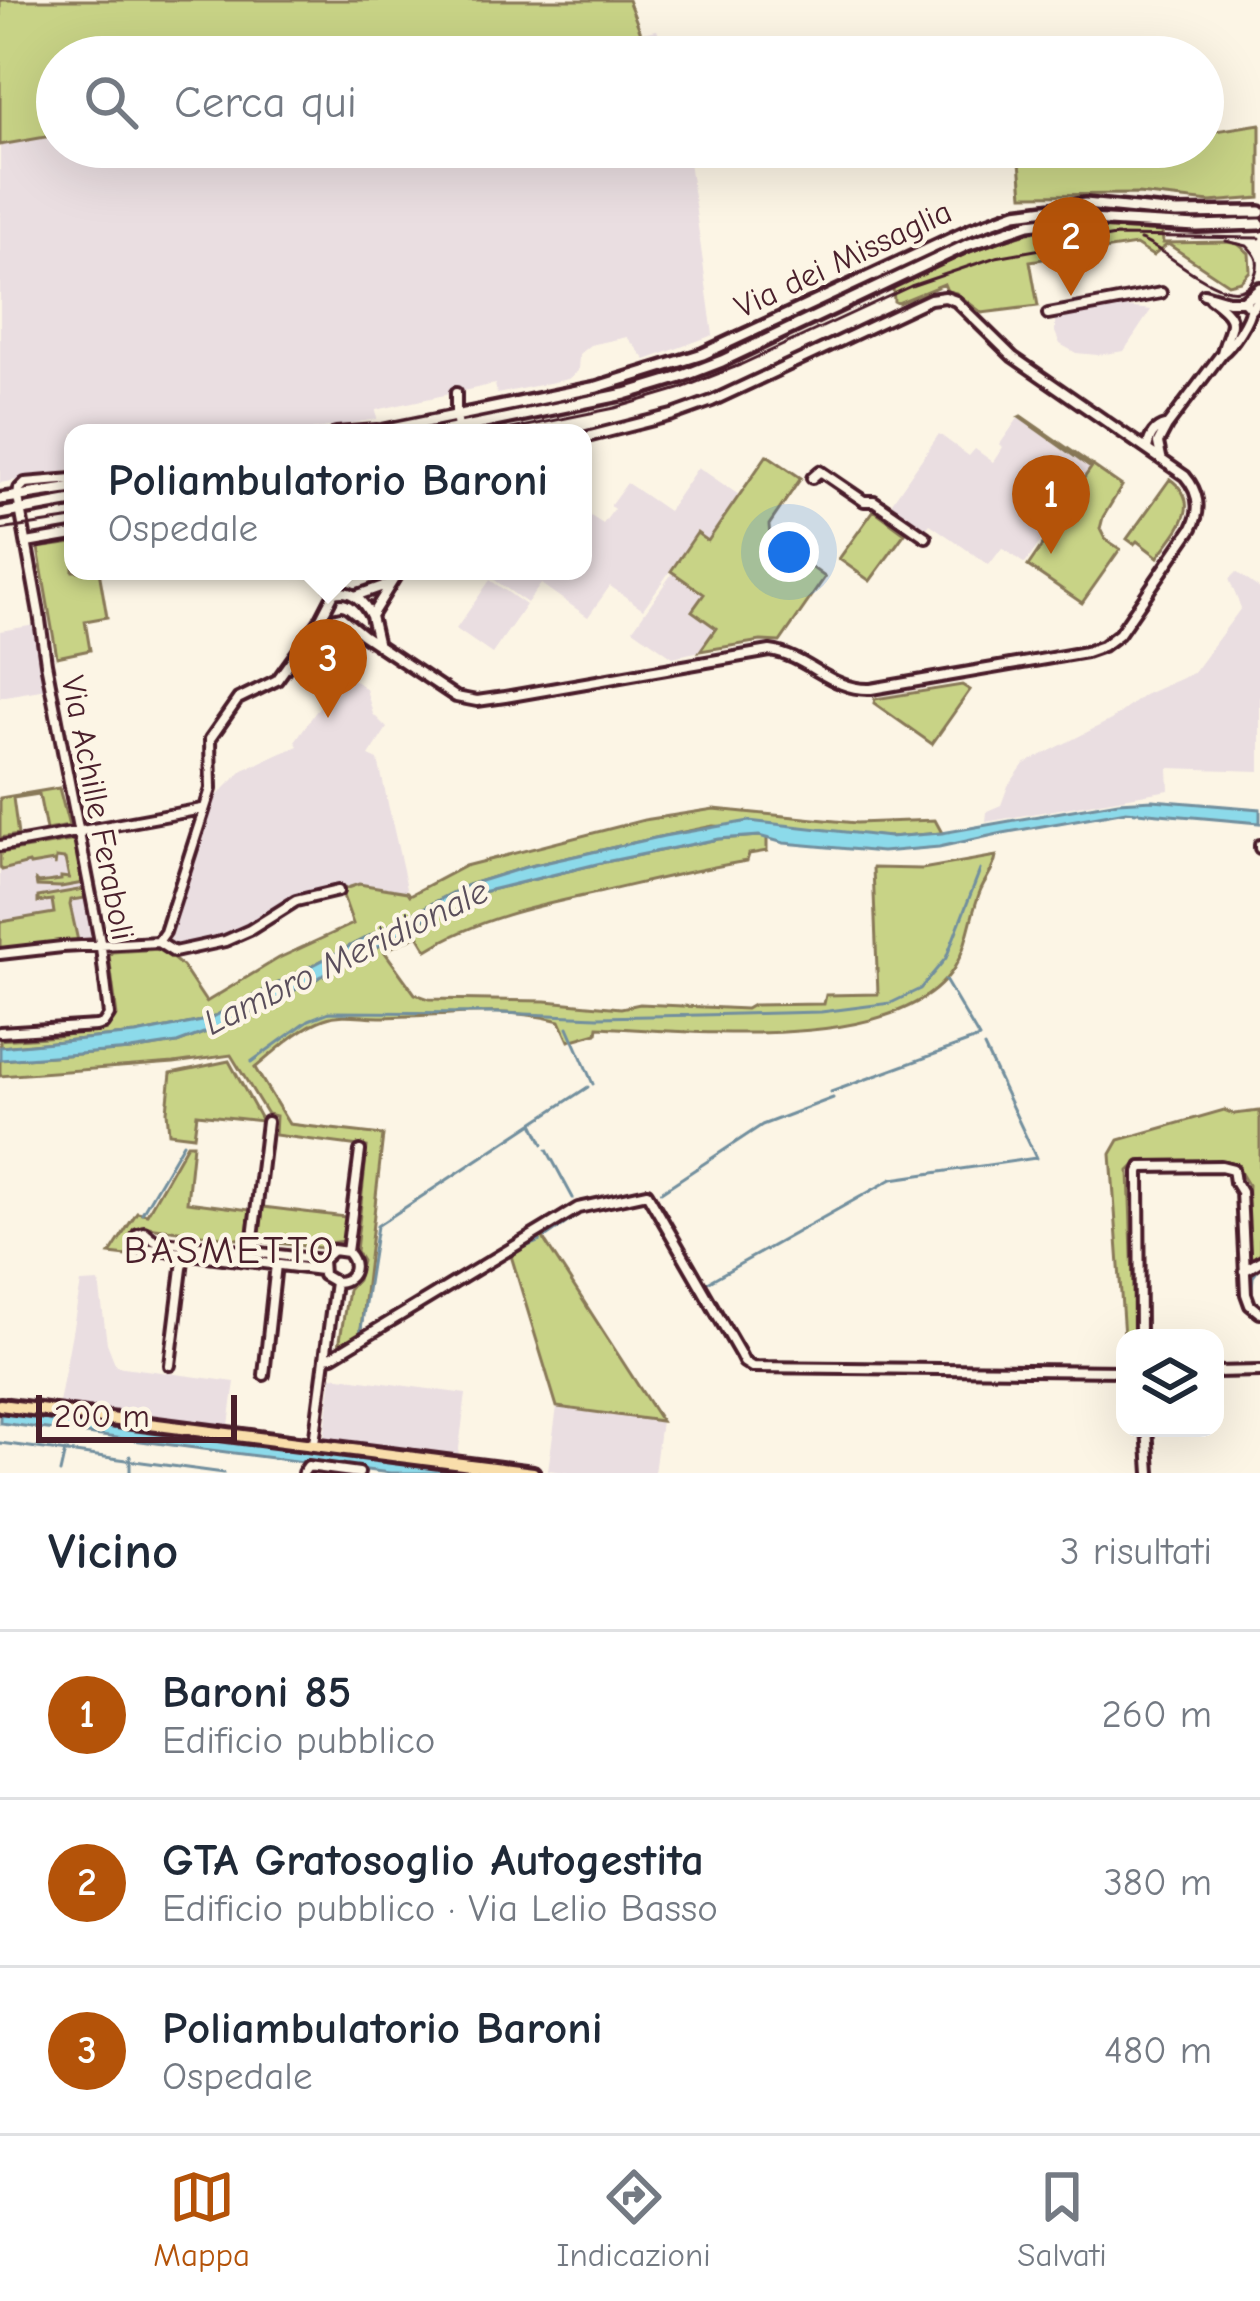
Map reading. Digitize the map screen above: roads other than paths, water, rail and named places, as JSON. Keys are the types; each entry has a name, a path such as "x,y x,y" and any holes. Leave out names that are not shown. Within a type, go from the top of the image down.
{"main road":[{"name":"Via dei Missaglia","path":"465,424 703,354 1016,213 1085,204 1176,213 1260,212"},
{"name":"Via dei Missaglia","path":"468,424 625,394 678,378 968,244 1029,224 1071,219 1197,226 1260,224"},
{"path":"1243,304 1260,289"},
{"path":"1243,304 1260,298"},
{"path":"0,500 64,489"},
{"path":"0,514 64,503"},
{"path":"0,1405 533,1473"}],"street":[{"path":"1048,314 1161,293"},
{"path":"1204,294 1243,304 1250,317 1235,318 1204,294"},
{"path":"326,580 341,617 456,697 477,701 763,651 789,655 842,686 864,690 1103,646 1119,634 1197,520 1198,500 1185,476 1012,357 956,301 940,298 708,402 592,437"},
{"path":"1147,449 1159,428 1178,415 1222,352 1243,304"},
{"path":"456,393 458,424"},
{"path":"1131,439 1154,440"},
{"path":"1154,440 1161,459"},
{"path":"812,478 820,471 864,501 874,500 926,537"},
{"path":"17,497 25,483 64,480"},
{"name":"Via Achille Feraboli","path":"0,1032 104,1024 110,1007 17,497"},
{"path":"25,550 64,538"},
{"path":"350,625 366,624 393,580"},
{"path":"355,596 390,584"},
{"path":"158,942 213,776 212,736 238,699 277,680 332,598 344,590 371,617 378,643"},
{"path":"319,622 341,617"},
{"path":"0,846 203,809"},
{"path":"0,954 158,942 174,952 225,941 296,901 338,891"},
{"path":"251,1257 267,1122"},
{"path":"347,1252 361,1151"},
{"path":"1140,1329 1141,1167 1233,1168 1241,1192 1246,1299 1260,1313"},
{"path":"326,1357 578,1208 647,1193 752,1367 1116,1371"},
{"path":"185,1249 155,1241 144,1232 134,1240 134,1247 322,1265"},
{"path":"170,1365 185,1249"},
{"path":"334,1250 347,1252 353,1259 353,1272 347,1280 335,1282 326,1278 322,1265 334,1250"},
{"path":"251,1257 276,1264 322,1265"},
{"path":"1244,1271 1260,1261"},
{"path":"264,1375 276,1264"},
{"path":"314,1443 335,1282"},
{"path":"1224,1372 1260,1371"},
{"path":"1148,1437 1150,1473"},
{"path":"304,1470 359,1473"}],"water":[{"name":"Lambro Meridionale","path":"1153,800 1260,809 1260,823 1126,811 939,847 882,852 784,843 759,836 718,839 478,893 236,1021 177,1043 0,1060 0,1047 136,1034 207,1020 468,885 526,867 749,821 889,837"},
{"path":"0,1410 482,1473 390,1473 0,1423"}],"waterway":[{"path":"251,1062 309,1020 329,1012 598,1017 821,1012 891,1003 920,989 946,958 980,870"},
{"path":"831,1092 979,1038 945,980"},
{"path":"568,1027 593,1084"},
{"path":"655,1196 706,1283 892,1179 1036,1158 984,1047"},
{"path":"543,1144 533,1123 588,1087"},
{"path":"661,1192 762,1125 833,1098"},
{"path":"360,1335 377,1226 533,1123"},
{"path":"142,1213 183,1143"},
{"path":"547,1150 573,1198"},
{"path":"546,1237 581,1213 648,1199"},
{"path":"341,1356 515,1251 540,1241"},
{"path":"1251,1299 1253,1277 1260,1267"},
{"path":"1224,1378 1260,1377"},
{"path":"0,1443 224,1473"},
{"path":"60,1473 65,1451"},
{"path":"130,1456 130,1473"}],"tram line":[{"path":"537,424 679,389 911,286 996,257 1115,236 1260,238"},
{"path":"1140,240 1220,287 1248,286 1257,261 1247,246 1226,241"},
{"path":"0,530 64,520"}],"place":[{"name":"GTA Gratosoglio Autogestita","path":"1071,296"},
{"name":"Baroni 85","path":"1051,554"},
{"name":"Poliambulatorio Baroni","path":"328,718"}],"district":[{"name":"BASMETTO","path":"230,1250"}]}
